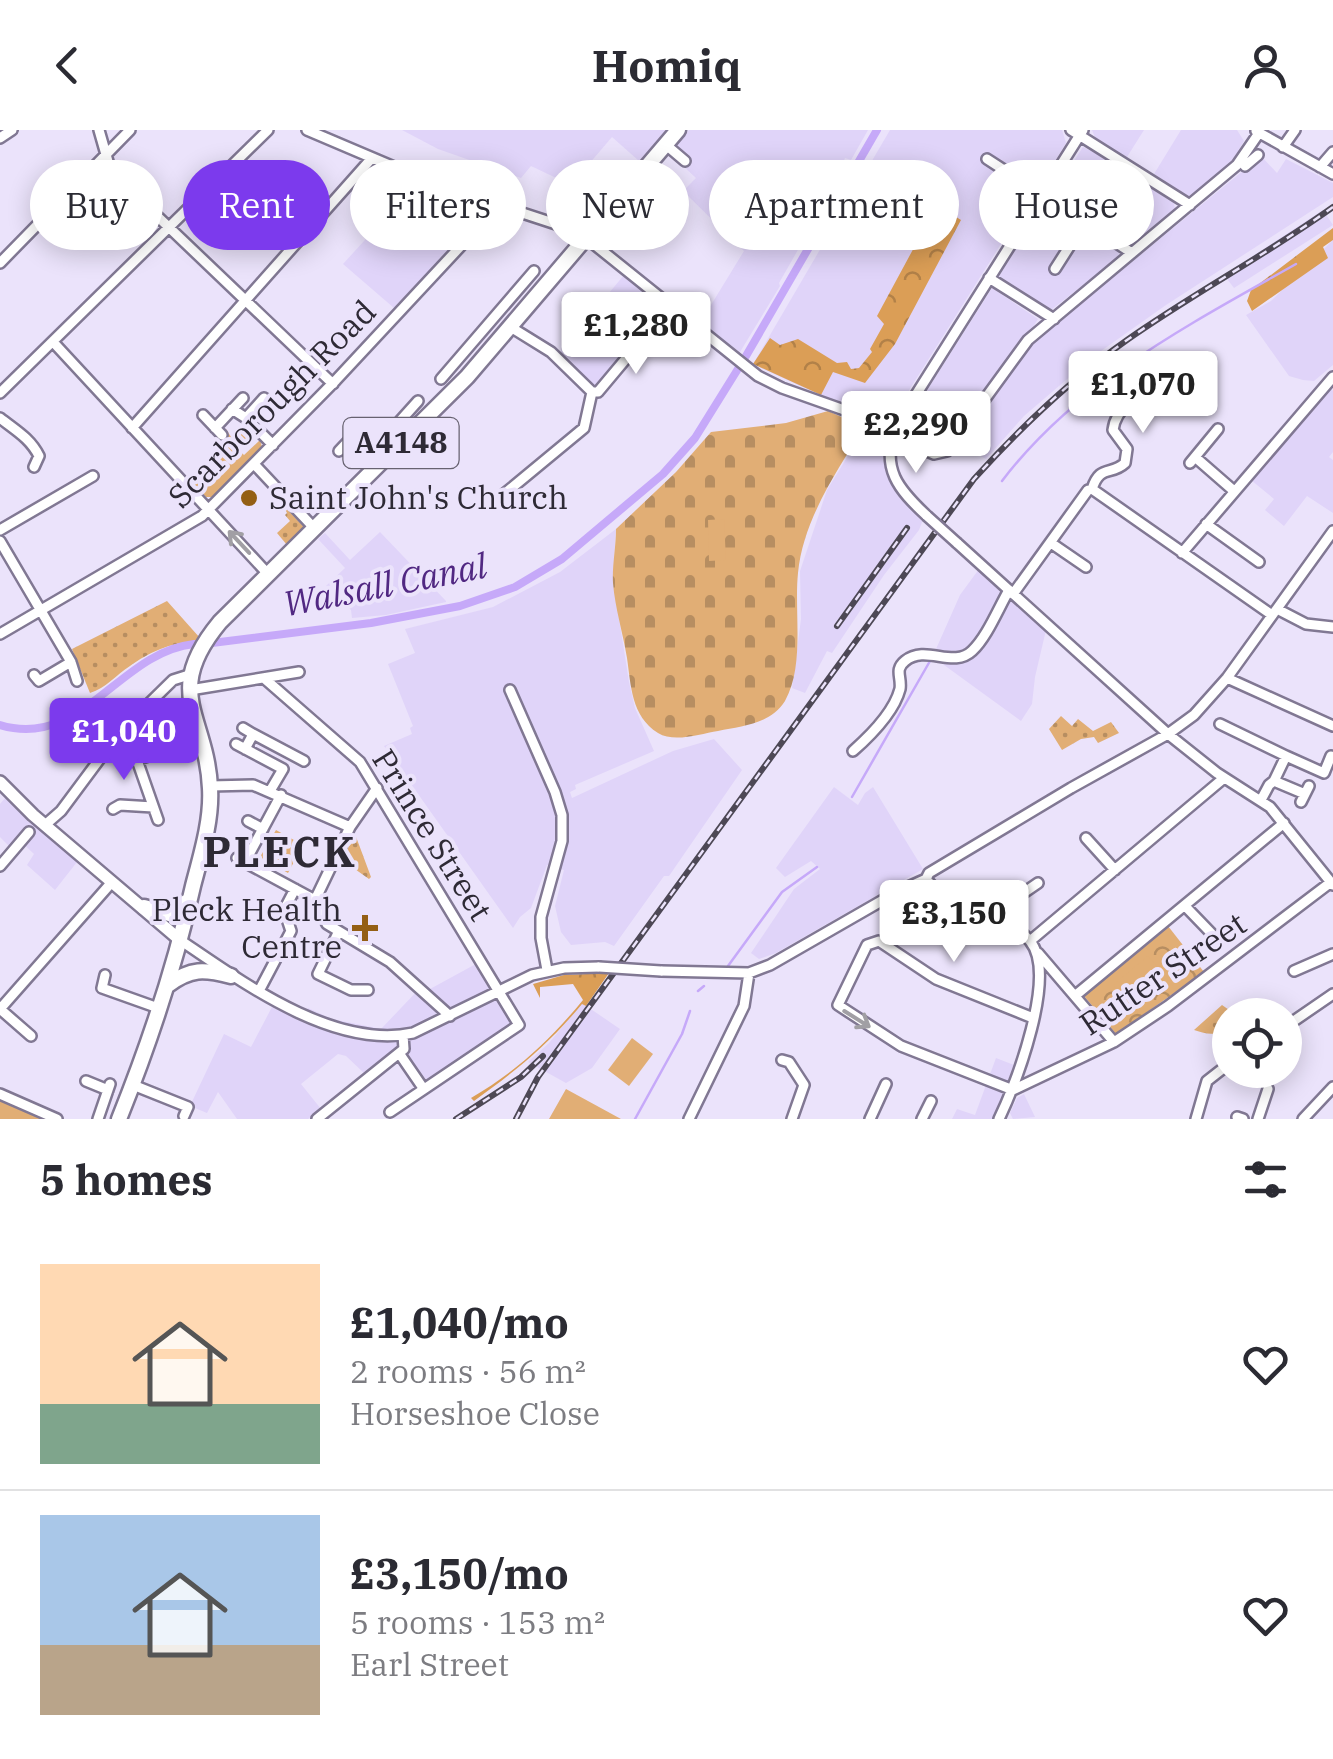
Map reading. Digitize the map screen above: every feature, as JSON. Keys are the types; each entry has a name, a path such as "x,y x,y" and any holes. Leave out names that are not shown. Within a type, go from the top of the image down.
{"highway":[{"name":"A4148","path":"652,160 678,130"},
{"name":"A4148","path":"119,1119 162,1010 218,784 193,718 190,690 194,666 206,640 406,428 466,377 573,250"},
{"path":"144,907 173,915 191,896"},
{"path":"168,984 191,970 206,969 230,976"}],"main road":[{"path":"0,782 180,940"}],"street":[{"path":"0,138 12,130"},
{"path":"99,130 111,172 333,384"},
{"path":"0,263 130,130"},
{"path":"0,392 268,130"},
{"path":"307,130 377,160"},
{"path":"1283,148 1295,130"},
{"path":"602,250 751,371 782,388 893,432 926,452 942,454 955,444 1014,356 1240,161 1256,131 1333,174"},
{"path":"1062,160 1078,132 1190,204"},
{"path":"666,144 683,160"},
{"path":"1320,166 1333,152"},
{"path":"1240,161 1245,166 1258,155"},
{"path":"132,428 372,158"},
{"name":"Scarborough Road","path":"0,634 175,534 209,510 457,250"},
{"path":"1007,250 893,432 888,456 892,472 927,516 1168,734 1224,778 1261,800 1332,884"},
{"path":"1055,269 1067,250"},
{"path":"1127,250 1132,253"},
{"path":"441,379 521,278 534,271"},
{"path":"989,278 1054,319"},
{"path":"509,326 550,352 592,392 598,392 670,306"},
{"path":"54,342 268,574"},
{"path":"453,366 466,377"},
{"path":"853,751 873,734 899,691 898,669 902,662 929,653 957,658 973,650 1011,592 1103,471 1120,468 1127,459 1126,445 1113,430 1116,418 1127,403 1174,370"},
{"path":"0,372 11,382"},
{"path":"1182,553 1333,376"},
{"path":"503,495 584,428 592,392"},
{"path":"203,415 218,431 243,398"},
{"path":"246,418 264,398"},
{"path":"406,428 400,421 418,401"},
{"path":"232,409 273,444"},
{"path":"0,418 22,433 37,450 39,456 34,467"},
{"path":"1218,428 1192,460 1234,490"},
{"path":"338,451 354,435 376,460"},
{"path":"254,464 314,529"},
{"path":"0,530 93,476"},
{"path":"1092,489 1274,612 1306,624 1333,627"},
{"path":"1206,524 1259,562"},
{"path":"180,940 230,976 259,991 327,1023 370,1034 403,1035 548,970 599,966 749,972 770,965 926,878 1071,788 1168,734 1196,713 1227,678 1333,531"},
{"path":"1242,550 1250,538"},
{"path":"0,541 78,680"},
{"path":"1050,543 1086,567"},
{"path":"27,689 36,678 71,662"},
{"path":"45,825 61,811 121,731 173,680 194,666"},
{"path":"190,690 299,672"},
{"path":"1227,678 1333,726"},
{"name":"Prince Street","path":"265,679 360,762 519,1025 422,1088"},
{"path":"510,690 562,814 562,841 541,917 548,970"},
{"path":"1226,729 1324,773 1331,756"},
{"path":"136,760 177,745 162,730"},
{"path":"121,731 158,820"},
{"path":"304,761 248,731 241,746 283,770 263,829 241,860 315,900 324,920 338,933 390,962 450,1016"},
{"path":"1261,800 1286,756"},
{"path":"1030,940 1224,778"},
{"path":"1274,781 1305,794"},
{"path":"218,784 252,785 276,793 350,828"},
{"path":"315,900 350,828 377,788"},
{"path":"113,794 116,807 153,807"},
{"path":"248,821 263,829"},
{"path":"1076,995 1284,823"},
{"path":"0,866 30,832"},
{"path":"1086,838 1116,870"},
{"path":"926,878 942,892 1030,940 1114,1042"},
{"path":"31,1036 18,1020 0,1009 112,882"},
{"path":"1010,926 1022,894 1038,883"},
{"name":"Rutter Street","path":"1013,1090 1114,1042 1332,884"},
{"path":"259,991 292,931 284,910 295,889"},
{"path":"1184,906 1213,937"},
{"path":"338,933 318,974 351,990 368,990"},
{"path":"1013,1090 901,1046 838,1005 867,944 879,941 936,979 1033,1018"},
{"path":"1000,1119 1013,1090 1033,1018 1038,953"},
{"path":"1294,971 1333,954"},
{"path":"689,1119 744,1006 749,972"},
{"path":"106,975 102,988 162,1010"},
{"path":"1302,1015 1333,994"},
{"path":"317,1119 404,1049 403,1035"},
{"path":"795,1118 804,1084 785,1061 797,1052"},
{"path":"390,1112 422,1088 399,1053"},
{"path":"1196,1119 1212,1078"},
{"path":"86,1081 109,1086 98,1119"},
{"path":"133,1084 188,1107 184,1116"},
{"path":"870,1119 886,1084"},
{"path":"1303,1119 1333,1087"},
{"path":"1258,1119 1269,1089"},
{"path":"0,1094 57,1119"},
{"path":"922,1119 931,1101"}],"shaded area":[{"path":"402,130 668,130 640,160 612,137 592,160 546,160 546,173 531,166 526,172 526,160 469,160"},
{"path":"689,130 868,130 851,160 709,160 709,217 689,197 689,185 696,178 689,172 688,158 676,146"},
{"path":"890,130 1062,130 1066,143 1056,160 998,160 987,154 979,160 979,250 997,250 896,411 882,415 815,393 753,364 820,250 959,250 959,160 872,160"},
{"path":"1092,130 1144,130 1127,157 1096,140"},
{"path":"1181,130 1237,130 1244,141 1218,175 1188,197 1154,174"},
{"path":"1083,147 1110,160 1074,160"},
{"path":"1261,156 1277,173 1286,159 1333,183 1333,197 1094,356 1024,416 986,459 959,444 1018,355 1146,250 1154,250 1154,244"},
{"path":"1154,187 1174,202 1175,210 1154,227"},
{"path":"1323,210 1333,225 1234,288 1224,275"},
{"path":"1333,240 1333,365 1314,381 1303,380 1289,376 1246,315 1271,301"},
{"path":"356,250 449,250 394,308 343,264"},
{"path":"798,250 740,352 700,323 744,251"},
{"path":"1015,250 1119,253 1118,258 1051,310 998,278"},
{"path":"624,275 663,307 596,387 559,353"},
{"path":"992,288 1038,319 1030,332 948,442 931,447 900,433"},
{"path":"1330,387 1333,513 1307,496 1284,526 1265,510 1274,499 1251,480"},
{"path":"865,428 883,436 888,476 914,507 911,511 916,510 924,517 919,530 832,653 827,651 805,693 792,688 801,619 800,571 827,490"},
{"path":"616,529 613,580 629,682 635,708 654,751 575,785 576,789 570,792 572,798 673,751 714,739 742,770 669,876 664,876 614,946 605,942 571,945 561,932 555,906 564,870 547,865 531,908 513,928 384,746 412,734 413,726 388,664 415,653 405,629 493,607 560,572"},
{"path":"380,532 446,602 352,618 351,610 326,586 345,568 318,539 325,533 350,560"},
{"path":"979,569 1046,630 1032,704 1021,721 944,665 936,649 960,595"},
{"path":"834,787 858,805 873,787 923,869 759,959 751,953 794,889 820,869 811,861 785,877 776,868"},
{"path":"6,797 77,862 55,890 27,865 34,854 17,838 9,846 0,837 0,804"},
{"path":"485,959 500,984 491,990 513,1025 423,1085 400,1050 365,1074 346,1056 338,1054 301,1084 321,1109 308,1119 237,1119 218,1092 207,1113 190,1106 224,1034 251,1047 272,1007 300,1020 308,1008 332,1019 381,1029 421,987 430,989"},
{"path":"582,1003 620,1029 592,1068 566,1083 528,1062"},
{"path":"996,1058 1014,1065 993,1119 952,1119 957,1109 975,1115"},
{"path":"1024,1094 1035,1117 1013,1119 1010,1113 1017,1098"}],"green space":[{"path":"1333,228 1333,240 1323,247 1328,258 1252,311 1247,301 1251,290"},
{"path":"913,250 945,250 895,344 865,383 833,372 821,395 753,364 770,338 780,345 798,339 837,363 847,362 851,369 859,368 872,352 870,349 884,324 877,316"},
{"path":"828,411 864,427 823,497 801,553 795,672 785,701 772,715 746,725 687,737 658,733 642,718 631,689 613,583 616,529 711,432 786,423"},
{"path":"244,423 254,435 239,450 244,455 260,440 263,450 215,497 206,497 194,484 204,476 208,463 231,442 226,429 235,437"},
{"path":"283,505 305,528 287,545 277,533 290,521"},
{"path":"724,519 726,560 709,561 708,520"},
{"path":"167,601 200,638 197,642 153,652 90,693 72,649"},
{"path":"1061,716 1072,726 1078,719 1093,731 1111,722 1119,733 1098,743 1094,737 1081,739 1062,750 1049,729"},
{"path":"276,830 303,845 288,873 260,857"},
{"path":"355,834 371,877 369,879 342,860"},
{"path":"1168,926 1204,972 1116,1034 1084,996"},
{"path":"1148,956 1169,980 1134,1009 1113,985"},
{"path":"609,973 586,1006 582,1004 531,1056 474,1101 471,1098 532,1054 583,1000 573,984 540,987 540,998 533,984 564,975"},
{"path":"1212,1014 1212,1034 1194,1030"},
{"path":"632,1038 653,1054 629,1086 608,1070"},
{"path":"566,1089 621,1119 549,1119"},
{"path":"0,1099 46,1119 0,1119"}],"waterway":[{"name":"Walsall Canal","path":"212,643 371,623 460,606 515,587 562,559 663,474 695,438 877,130"},
{"path":"1002,481 1032,446 1100,385 1176,333 1296,264"},
{"name":"Walsall Canal","path":"0,725 29,729 54,724 78,712 144,664 167,651 194,644"},
{"path":"852,797 930,661"},
{"path":"728,966 782,892 817,867"},
{"path":"698,991 704,986"},
{"path":"635,1119 682,1034 690,1011"}],"railway":[{"path":"516,1119 538,1077 974,479 1047,405 1106,355 1333,207"},
{"path":"837,626 907,528"},
{"path":"456,1119 521,1077 543,1056"}],"place":[{"name":"Saint John's Church","path":"249,498"},
{"name":"Pleck Health Centre","path":"365,928"}],"district":[{"name":"PLECK","path":"280,852"}]}
